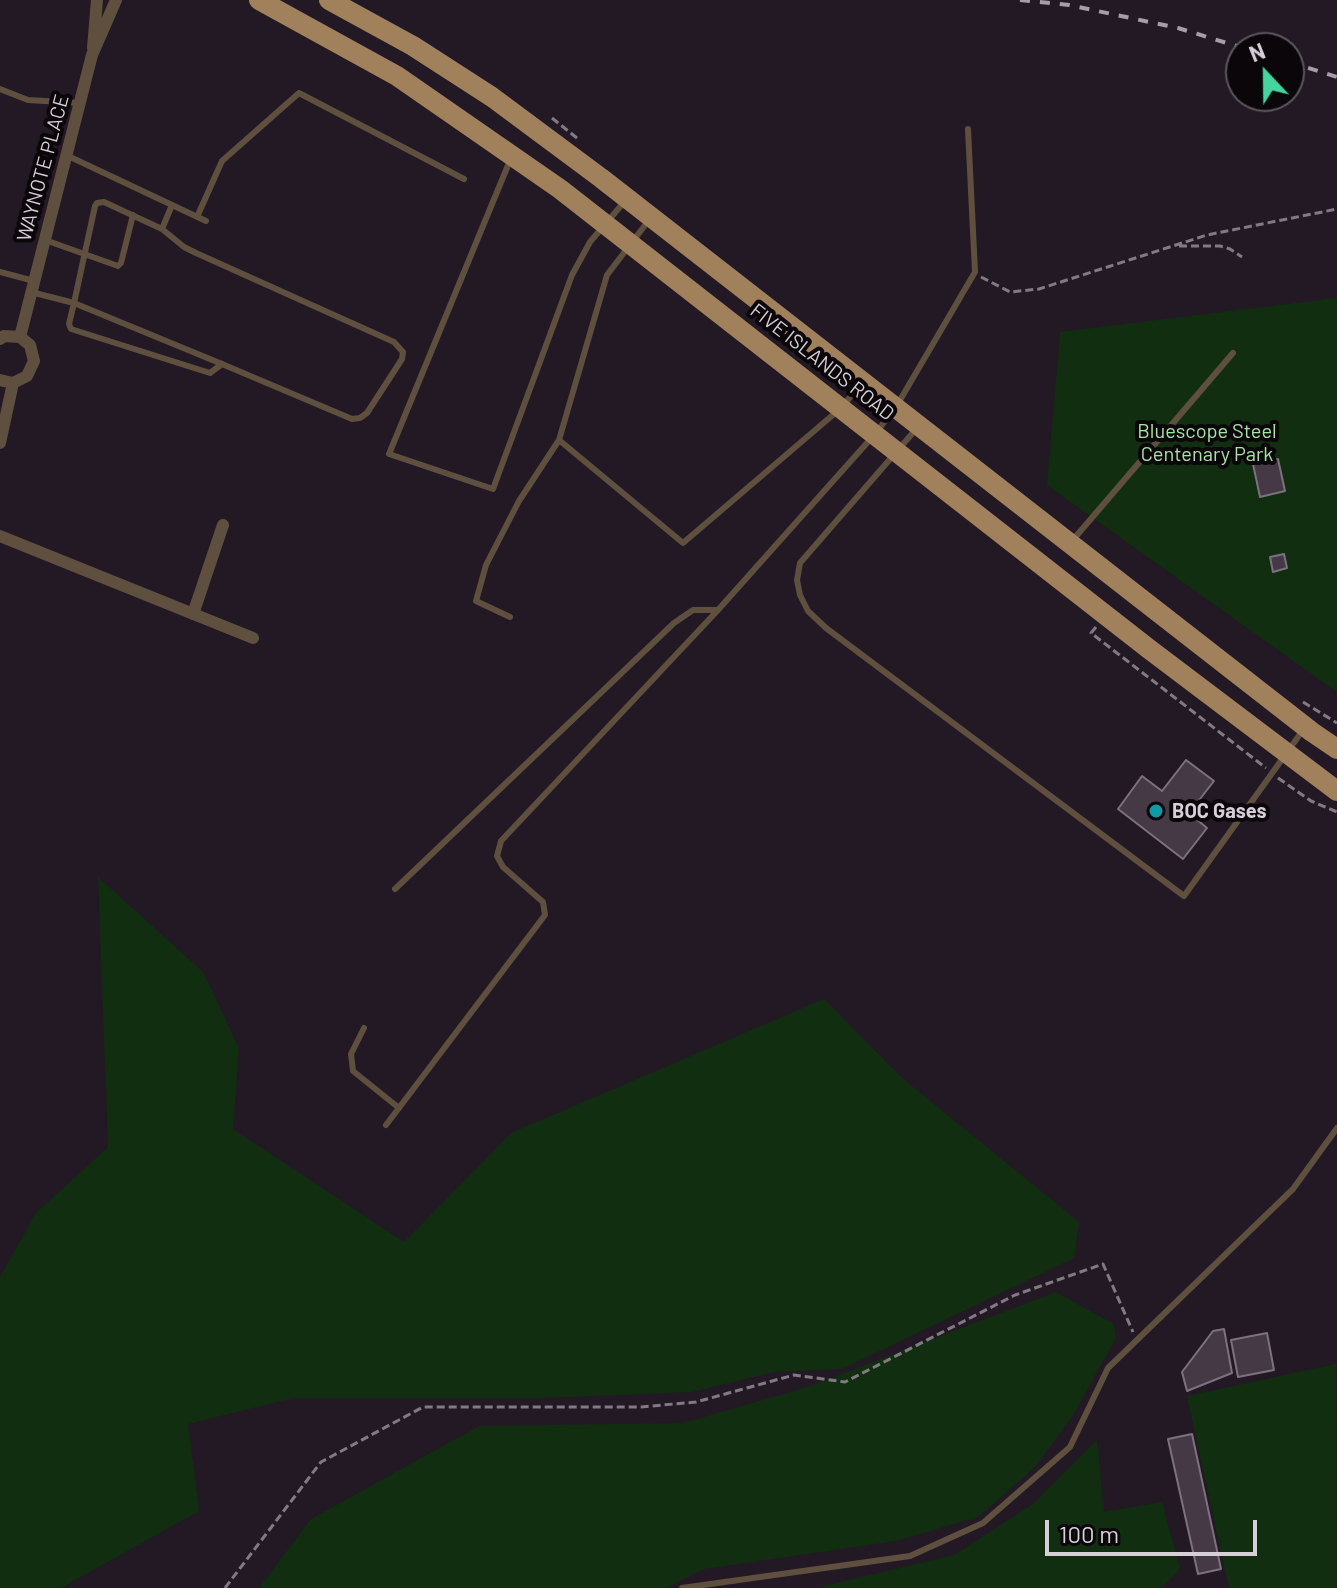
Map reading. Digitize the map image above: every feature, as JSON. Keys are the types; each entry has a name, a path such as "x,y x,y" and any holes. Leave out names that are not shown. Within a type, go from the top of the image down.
{"main road":[{"name":"FIVE ISLANDS ROAD","path":"259,0 397,76 512,155 1337,791"},
{"name":"FIVE ISLANDS ROAD","path":"329,0 413,46 492,97 1337,749"}],"street":[{"name":"WAYNOTE PLACE","path":"0,443 6,381 27,376 34,361 30,345 20,337 92,55 97,0"},
{"name":"WAYNOTE PLACE","path":"92,55 116,0"},
{"path":"0,339 4,336 20,337"},
{"path":"193,614 223,525"},
{"path":"0,536 253,638"}],"lane":[{"path":"0,89 28,100 80,103"},
{"path":"197,217 222,161 299,93 464,179"},
{"path":"386,1125 545,915 543,902 503,867 497,856 501,841 718,610 875,434 896,407 975,272 968,129"},
{"path":"66,155 206,221"},
{"path":"512,155 389,454 493,489 572,275 590,242 627,199"},
{"path":"0,272 74,303 222,364 352,419 367,413 402,359 403,352 394,342 184,247 162,229 104,202 97,203 84,255 74,303 69,324 75,331 210,373 222,364"},
{"path":"162,229 172,205"},
{"path":"45,240 118,266 133,215"},
{"path":"510,617 476,601 486,565 519,501 559,440 607,275 651,217"},
{"path":"1070,543 1233,353"},
{"path":"559,440 683,543 841,408 862,381"},
{"path":"919,425 899,452 800,563 797,580 800,595 808,611 826,628 1184,896 1305,727"},
{"path":"395,889 674,623 693,610 718,610"},
{"path":"364,1028 351,1054 353,1071 399,1108"},
{"path":"682,1588 910,1556 983,1523 1070,1447 1108,1368 1293,1189 1337,1128"}],"path":[{"path":"975,272 984,280 1010,292 1039,289 1207,235 1337,209"},
{"path":"1176,246 1220,246 1242,257"},
{"path":"1099,623 1091,633 1271,772 1311,801 1337,812"},
{"path":"225,1588 321,1462 423,1407 641,1407 696,1402 794,1375 845,1382 1015,1295 1103,1264 1136,1339"}],"green space":[{"name":"Bluescope Steel Centenary Park","path":"1337,298 1337,692 1047,485 1060,332"},
{"path":"98,877 203,972 239,1048 233,1129 404,1242 511,1133 824,999 902,1078 1079,1222 1074,1258 842,1369 774,1372 692,1392 543,1398 294,1398 188,1424 199,1511 61,1588 0,1588 0,1277 36,1213 108,1147"},
{"path":"1056,1292 1114,1324 1116,1338 1072,1417 1035,1467 978,1517 896,1541 704,1569 666,1588 259,1588 311,1519 479,1426 683,1423 808,1387"},
{"path":"1336,1364 1337,1588 1229,1588 1187,1396"},
{"path":"1097,1440 1104,1512 1162,1502 1180,1569 1161,1588 816,1588 954,1555 1033,1504"}],"building":[{"path":"1278,459 1285,491 1260,497 1253,464"},
{"path":"1284,554 1287,568 1273,572 1270,557"},
{"name":"BOC Gases","path":"1186,760 1214,781 1189,813 1207,828 1183,859 1118,809 1142,776 1162,791"},
{"path":"1224,1329 1232,1373 1187,1391 1182,1372 1213,1331"},
{"path":"1267,1333 1274,1370 1238,1377 1231,1340"},
{"path":"1192,1434 1221,1569 1198,1574 1168,1439"}],"railway":[{"path":"1020,0 1069,5 1178,28 1225,42"},
{"path":"1305,67 1337,77"}],"place":[{"name":"BOC Gases","path":"1156,811"}]}
